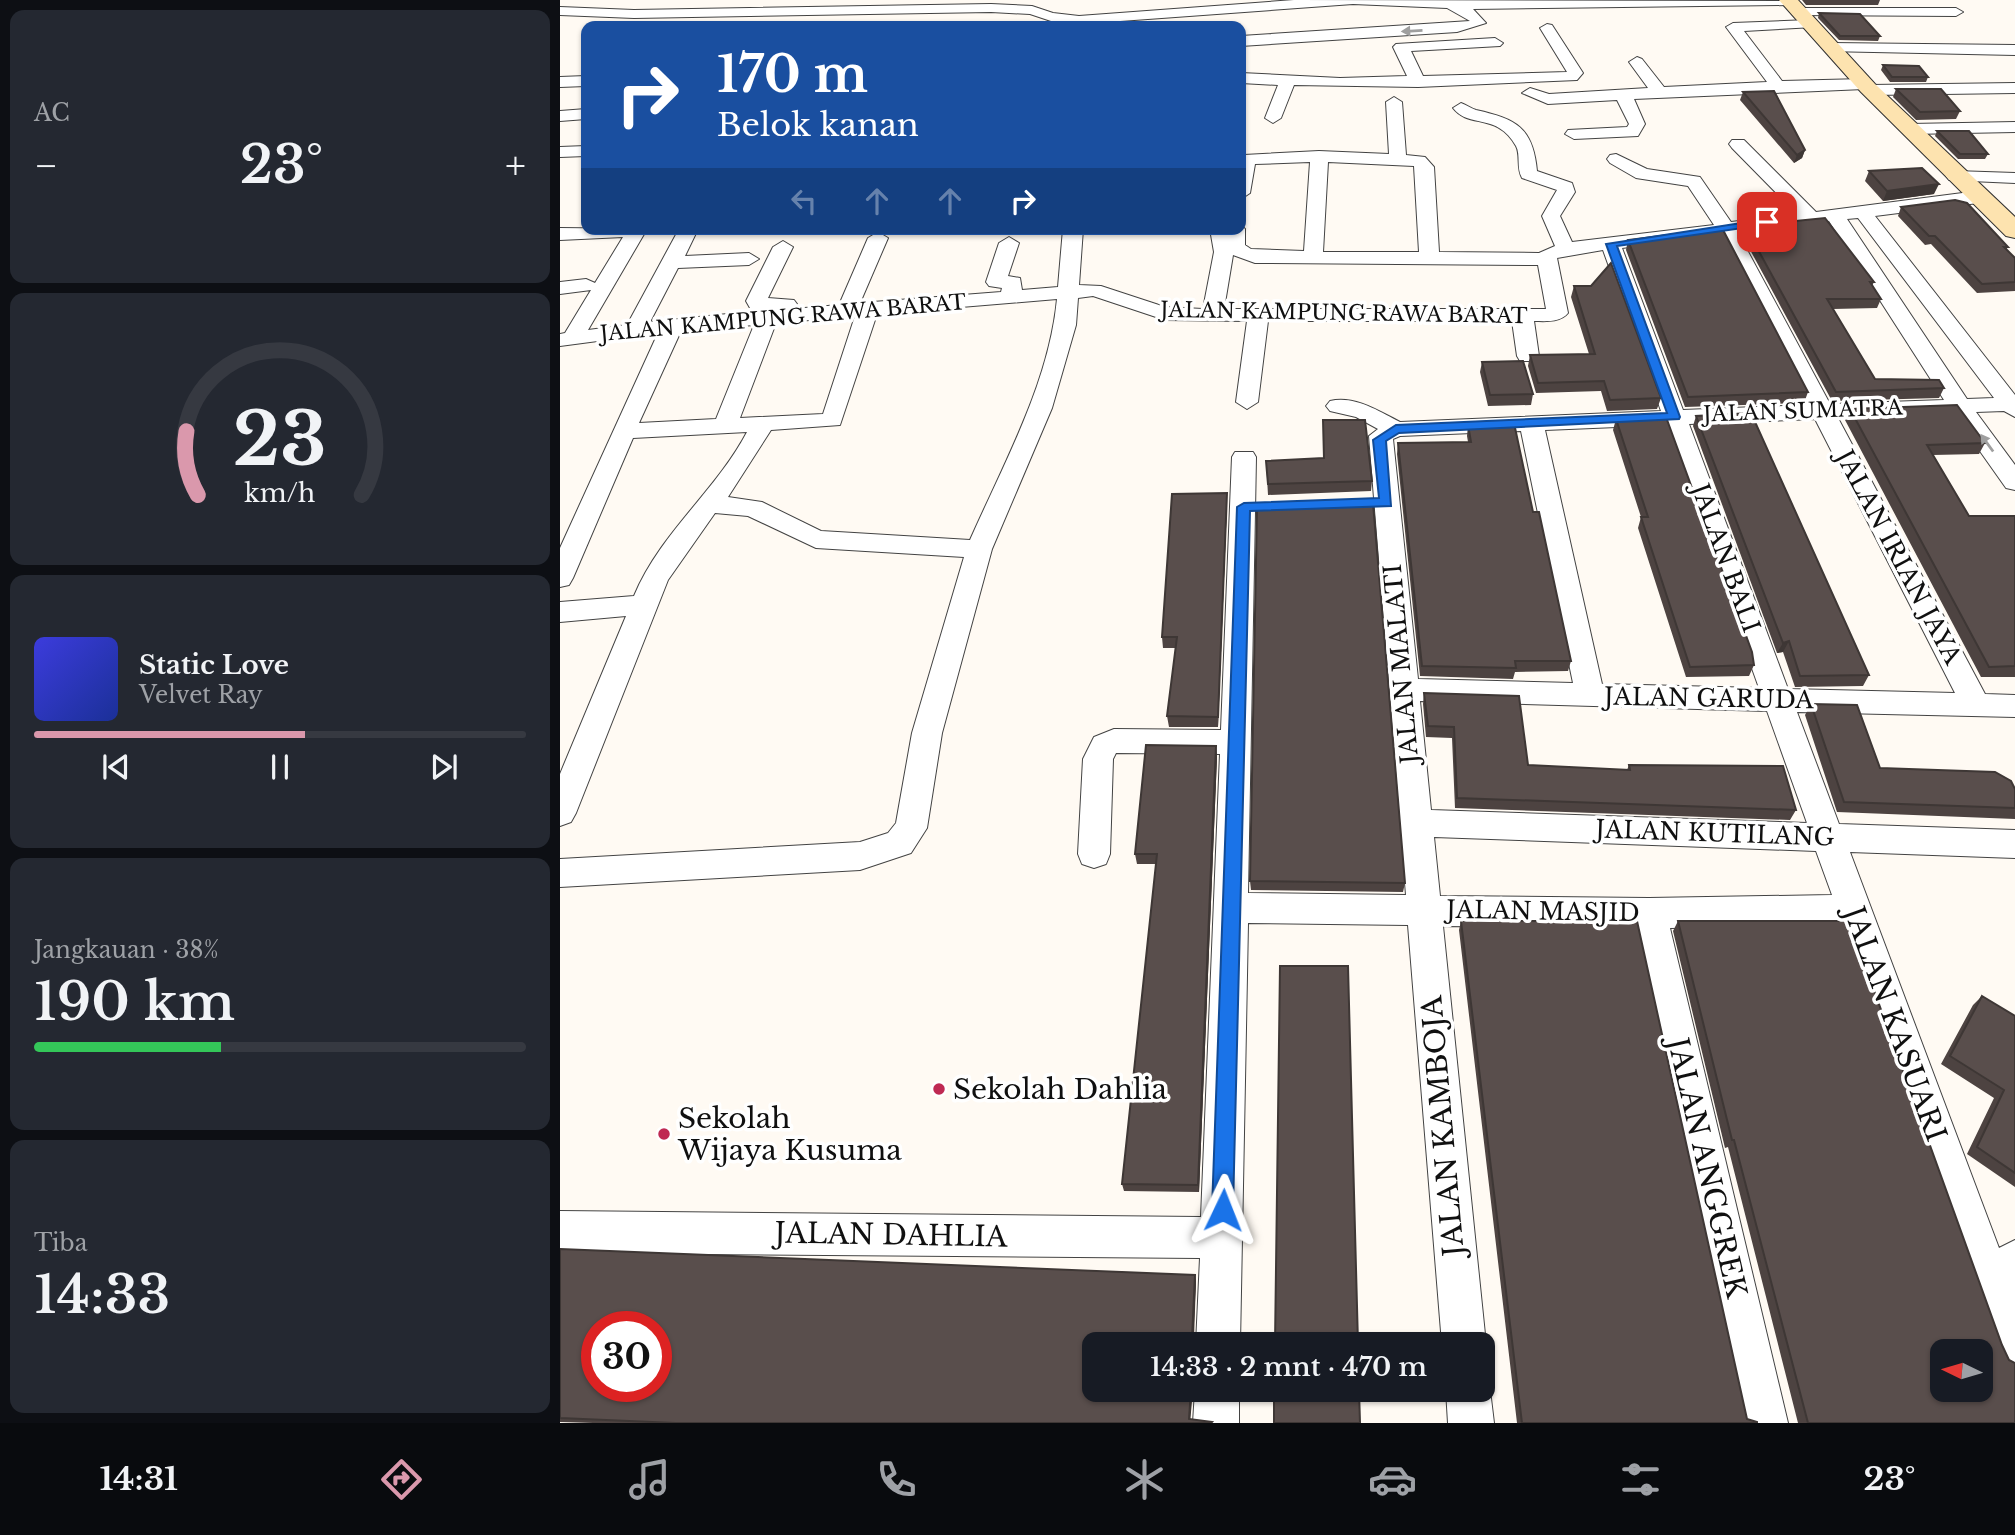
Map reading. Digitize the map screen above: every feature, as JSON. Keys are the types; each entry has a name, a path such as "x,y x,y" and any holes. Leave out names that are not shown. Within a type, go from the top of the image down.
{"street":[{"path":"1076,9 1244,0"},
{"path":"1063,21 1353,0 1481,6 1599,1 1956,12"},
{"path":"1135,21 1378,4 1455,9 1472,14 1479,23 1457,28 1246,41"},
{"path":"560,11 603,13 893,5 1017,9 1044,21"},
{"path":"1796,9 1955,176 2015,231"},
{"path":"1775,82 1733,27 1796,9"},
{"path":"590,21 603,13"},
{"path":"1246,78 1287,82 1418,82 1574,75 1547,28"},
{"path":"1418,82 1401,47 1495,43"},
{"path":"1831,48 2015,50"},
{"path":"1637,62 1660,93"},
{"path":"1520,79 1528,92 1548,99 1623,97 1748,88 2015,88"},
{"path":"560,82 581,81"},
{"path":"1273,118 1287,82"},
{"path":"1574,134 1632,132 1637,124 1635,114 1623,97"},
{"path":"1394,101 1398,159"},
{"path":"1461,108 1467,113 1503,121 1526,146 1528,174 1566,187 1567,191 1552,208 1551,215 1566,249"},
{"path":"560,116 581,114"},
{"path":"1910,129 2015,127"},
{"path":"1738,144 1811,217"},
{"path":"560,152 581,151"},
{"path":"1313,257 1319,156"},
{"path":"1246,165 1250,159 1319,156 1419,162 1425,167 1429,257"},
{"name":"JALAN IRIAN JAYA","path":"1616,159 1642,174 1693,181 1724,227 1976,705"},
{"path":"1955,176 2015,178"},
{"path":"1234,235 1233,243 1240,253 1247,255 1546,259 1548,254 1566,249 1978,197"},
{"name":"JALAN SUMATRA","path":"1862,211 2014,406"},
{"path":"1834,214 1959,405 2015,482"},
{"path":"560,234 581,233"},
{"path":"566,339 634,235"},
{"path":"640,319 686,235"},
{"path":"560,873 860,856 899,843 911,828 927,733 979,549 1040,408 1065,325 1072,235"},
{"path":"1212,316 1224,252 1221,235"},
{"path":"624,431 764,422 829,422 835,413 855,307 878,238"},
{"path":"1009,243 996,282 1013,282 1010,297"},
{"name":"JALAN BALI","path":"1611,244 1777,700"},
{"path":"783,247 756,300 757,304 855,307"},
{"path":"671,262 749,259"},
{"name":"JALAN KAMPUNG RAWA BARAT","path":"566,339 640,319 673,325 855,307 1094,290 1160,314 1258,316 1557,313 1546,259"},
{"path":"560,288 586,285"},
{"path":"640,319 739,309"},
{"path":"1521,315 1528,356"},
{"path":"725,426 768,316"},
{"path":"1247,402 1258,316"},
{"path":"560,578 673,325"},
{"name":"JALAN SUMATRA","path":"1396,429 1822,410 1959,405 2014,406"},
{"path":"1338,407 1363,411 1396,429"},
{"path":"560,813 651,585 731,481 764,422"},
{"path":"1532,425 1590,695"},
{"name":"JALAN MALATI","path":"1396,429 1379,440 1374,503 1403,691 1422,908"},
{"path":"1218,1332 1237,742 1257,507 1244,457"},
{"path":"711,504 753,508 816,539 979,549"},
{"path":"560,612 644,605"},
{"name":"JALAN GARUDA","path":"1403,691 2015,705"},
{"name":"JALAN KASUARI","path":"1777,700 2015,1349"},
{"path":"1094,854 1098,758 1105,745 1114,741 1237,742"},
{"name":"JALAN KUTILANG","path":"1415,823 2015,844"},
{"name":"JALAN MASJID","path":"1232,908 1422,908 1649,913 1854,910"},
{"name":"JALAN KAMBOJA","path":"1422,908 1463,1332"},
{"name":"JALAN ANGGREK","path":"1649,913 1765,1423"},
{"name":"JALAN DAHLIA","path":"560,1232 1222,1238"},
{"path":"1994,1296 2015,1261"},
{"path":"1216,1423 1217,1402"},
{"path":"1469,1402 1471,1423"}],"building":[{"path":"1819,13 1860,14 1880,36 1840,36"},
{"path":"1883,65 1919,66 1928,77 1892,77"},
{"path":"1896,89 1941,89 1960,111 1920,112"},
{"path":"1774,91 1805,150 1797,155 1743,92"},
{"path":"1937,131 1969,131 1988,154 1960,154"},
{"path":"1922,168 1939,184 1887,191 1869,171"},
{"path":"1955,200 1967,203 2008,247 2004,247 2015,258 2015,282 1982,284 1935,236 1929,236 1901,207"},
{"path":"1825,218 1874,282 1870,282 1881,299 1827,299 1875,379 1939,380 1944,388 1836,392 1745,226"},
{"path":"1722,228 1808,392 1688,397 1628,240"},
{"path":"1611,263 1661,398 1610,400 1604,381 1538,383 1530,355 1595,354 1574,286 1591,286"},
{"path":"1523,361 1533,394 1490,395 1482,362"},
{"path":"1957,405 1985,443 1927,445 1969,516 2015,516 2015,666 1989,667 1850,409"},
{"path":"1751,413 1869,675 1800,676 1789,641 1783,643 1696,416"},
{"path":"1666,417 1752,652 1754,665 1690,667 1641,517 1648,517 1616,419"},
{"path":"1323,420 1365,420 1372,481 1268,484 1266,461 1324,458"},
{"path":"1514,423 1533,512 1539,512 1571,661 1515,661 1516,668 1422,666 1398,443 1471,442 1468,425"},
{"path":"1227,493 1218,717 1167,716 1177,637 1162,637 1172,494"},
{"path":"1373,503 1405,883 1250,881 1257,507"},
{"path":"1424,693 1519,696 1528,765 1630,770 1629,765 1783,766 1796,810 1457,798 1454,727 1428,726"},
{"path":"1811,704 1857,705 1880,768 1995,772 2011,781 2015,789 2015,808 1844,802"},
{"path":"1146,745 1216,746 1198,1185 1122,1184 1157,854 1135,854"},
{"path":"1461,921 1637,921 1747,1419 1757,1423 1522,1423"},
{"path":"1678,921 1849,921 2002,1345 2009,1360 2015,1363 2015,1423 1808,1423"},
{"path":"1280,966 1348,966 1358,1332 1275,1332"},
{"path":"1982,996 2015,1016 2015,1173 1977,1147 2004,1090 1950,1056"},
{"path":"560,1249 1195,1275 1192,1332 1082,1332 1082,1402 1190,1402 1189,1419 1211,1423 675,1423 560,1418"},
{"path":"1274,1402 1359,1402 1360,1423 1274,1423"}],"place":[{"name":"Sekolah Dahlia","path":"939,1089"},
{"name":"Sekolah Wijaya Kusuma","path":"664,1134"}],"route":[{"path":"1223,1210 1244,507 1387,502 1379,440 1381,436 1396,429 1674,417 1611,244 1767,222"}]}
